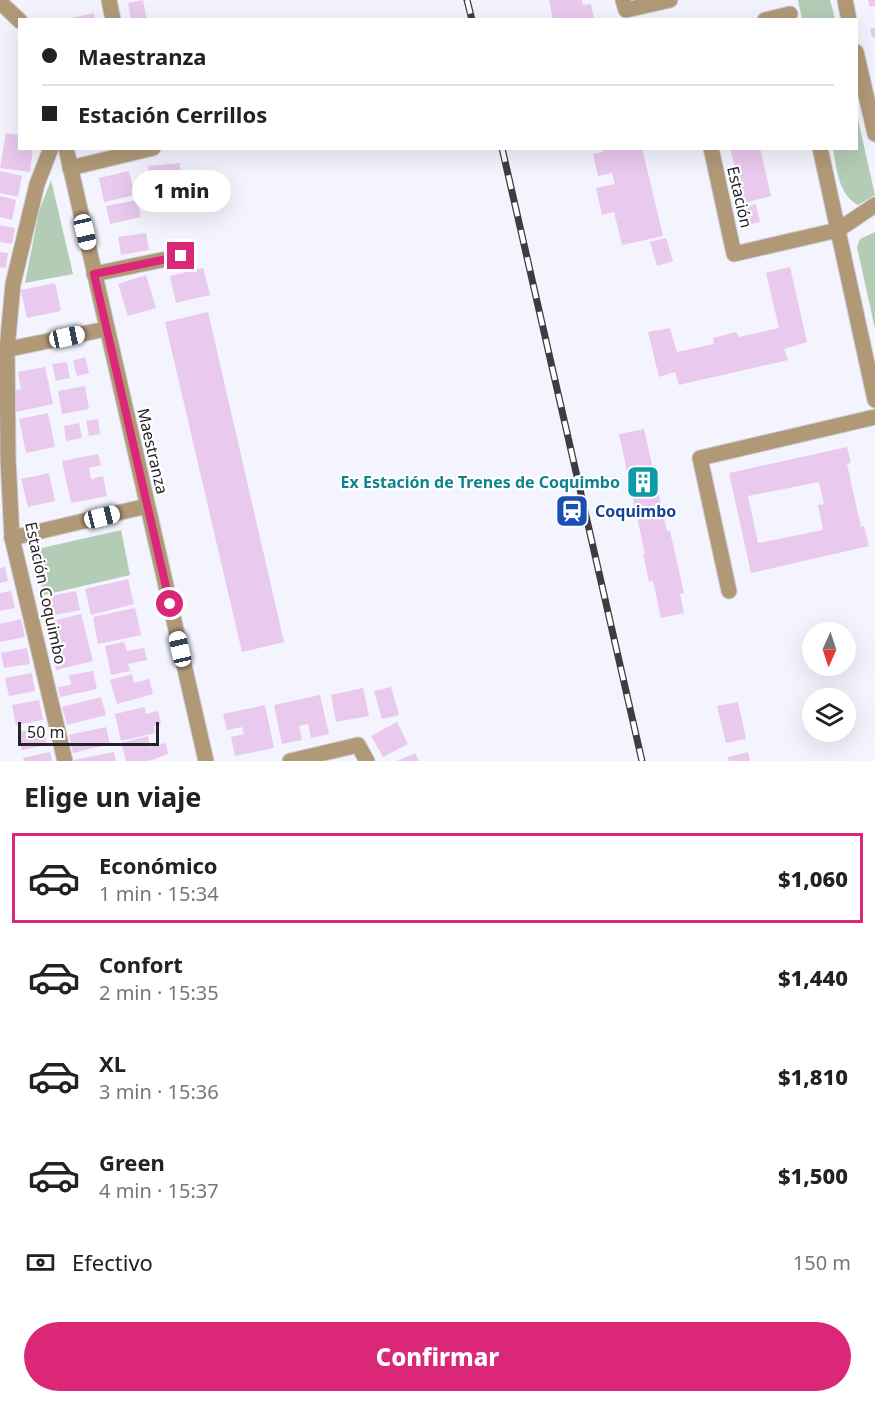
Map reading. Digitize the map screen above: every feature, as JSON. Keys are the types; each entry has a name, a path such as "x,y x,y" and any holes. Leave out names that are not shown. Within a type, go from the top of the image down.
{"street":[{"path":"109,0 114,18"},
{"path":"623,0 626,10 670,0"},
{"path":"845,0 849,18"},
{"path":"0,2 18,19"},
{"path":"771,18 790,11"},
{"path":"858,61 875,134"},
{"name":"Estación Coquimbo","path":"50,150 38,184 14,284 4,350 12,538 65,761"},
{"name":"Maestranza","path":"66,150 206,761"},
{"path":"70,168 145,150"},
{"name":"Estación","path":"711,150 734,254 838,230"},
{"path":"820,150 875,398"},
{"path":"838,230 875,205"},
{"path":"94,274 181,256"},
{"path":"4,350 106,329"},
{"path":"729,591 700,458 875,417"},
{"path":"12,538 147,506"},
{"path":"290,761 358,745 367,761"}],"green space":[{"path":"798,0 830,0 835,18 802,18"},
{"path":"858,119 875,195 858,205 842,188 833,150 858,150"},
{"path":"51,180 73,274 25,283 39,211"},
{"path":"875,232 875,329 857,247 860,239"},
{"path":"121,530 130,575 44,595 33,550"}],"building":[{"path":"143,0 147,18 131,18 128,3"},
{"path":"549,0 582,0 583,5 591,4 594,18 553,18"},
{"path":"868,0 875,0 875,6 870,7"},
{"path":"94,13 95,18 72,18"},
{"path":"875,28 875,37 872,37 870,29"},
{"path":"6,133 18,135 18,150 33,150 30,172 0,168"},
{"path":"602,150 642,150 663,236 622,245 614,212 602,215 596,188 615,184 612,173 598,176 593,154 603,152"},
{"path":"731,150 760,150 771,196 744,203"},
{"path":"180,163 182,189 151,192 148,166"},
{"path":"0,171 22,176 18,197 0,193"},
{"path":"129,171 135,195 104,202 99,178"},
{"path":"0,196 16,200 12,220 0,217"},
{"path":"137,200 141,217 110,224 106,206"},
{"path":"756,204 760,222 742,226 738,209"},
{"path":"0,225 15,228 12,244 0,242"},
{"path":"146,233 149,250 121,255 118,237"},
{"path":"666,238 673,261 657,266 650,242"},
{"path":"0,252 8,253 6,268 0,267"},
{"path":"790,267 807,342 784,349 788,360 679,385 675,372 659,377 648,332 670,328 677,352 714,344 713,338 736,332 739,337 779,328 766,273"},
{"path":"203,268 210,295 176,303 170,276"},
{"path":"146,275 156,308 128,316 118,284"},
{"path":"55,283 61,311 27,318 21,290"},
{"path":"208,312 284,642 242,652 165,322"},
{"path":"85,357 89,373 77,376 73,361"},
{"path":"67,362 70,378 56,381 52,364"},
{"path":"45,367 53,404 16,412 11,391 21,389 18,372"},
{"path":"85,386 89,409 62,414 58,391"},
{"path":"48,413 55,447 26,453 19,419"},
{"path":"98,419 100,434 89,436 86,421"},
{"path":"79,423 82,438 66,441 64,426"},
{"name":"Ex Estación de Trenes de Coquimbo","path":"644,429 667,531 670,531 684,593 680,594 684,613 661,618 653,581 649,582 619,434"},
{"path":"847,447 851,463 847,464 861,527 864,526 869,546 751,573 729,473","holes":["819,482 824,504 818,505 823,530 758,543 748,496"]},
{"path":"98,454 101,465 89,468 91,479 103,476 107,496 71,503 62,461"},
{"path":"49,473 55,501 28,507 21,479"},
{"path":"5,567 8,581 0,583 0,568"},
{"path":"128,579 134,604 91,615 85,589"},
{"path":"11,591 15,608 0,611 0,593"},
{"path":"76,591 80,610 45,617 41,598"},
{"path":"135,608 141,635 98,644 93,617"},
{"path":"81,614 93,661 56,670 44,623"},
{"path":"21,619 25,637 0,642 0,624"},
{"path":"124,642 127,651 144,648 147,660 128,664 130,671 111,675 105,646"},
{"path":"27,648 30,664 4,668 1,653"},
{"path":"93,671 97,689 60,697 58,687 71,685 69,675"},
{"path":"32,673 35,691 9,696 5,678"},
{"path":"132,674 134,683 149,679 153,694 117,704 110,680"},
{"path":"391,687 399,715 382,719 374,691"},
{"path":"363,688 369,716 336,722 331,695"},
{"path":"320,695 329,734 311,738 308,724 299,726 302,740 282,744 274,705"},
{"path":"101,697 106,715 67,725 62,707"},
{"path":"39,700 43,720 16,725 12,705"},
{"path":"738,702 746,739 726,743 717,706"},
{"path":"265,705 274,748 235,756 231,737 244,734 242,727 227,730 223,714"},
{"path":"145,707 146,714 158,711 161,724 154,726 155,733 121,741 115,714"},
{"path":"397,722 408,744 383,757 371,736"},
{"path":"44,727 47,745 22,750 18,732"},
{"path":"106,727 110,744 73,753 69,735"},
{"path":"148,736 150,747 166,743 168,754 149,761 126,761 121,743"},
{"path":"50,752 52,761 24,761 23,758"},
{"path":"114,752 116,761 74,761 74,760"},
{"path":"748,752 750,761 729,761 728,757"},
{"path":"415,753 419,761 397,761"}],"railway":[{"path":"467,0 472,18"},
{"path":"502,150 642,761"}],"place":[{"name":"Ex Estación de Trenes de Coquimbo","path":"643,482"},
{"name":"Coquimbo","path":"572,511"}],"route":[{"path":"170,604 94,274 181,256"}]}
